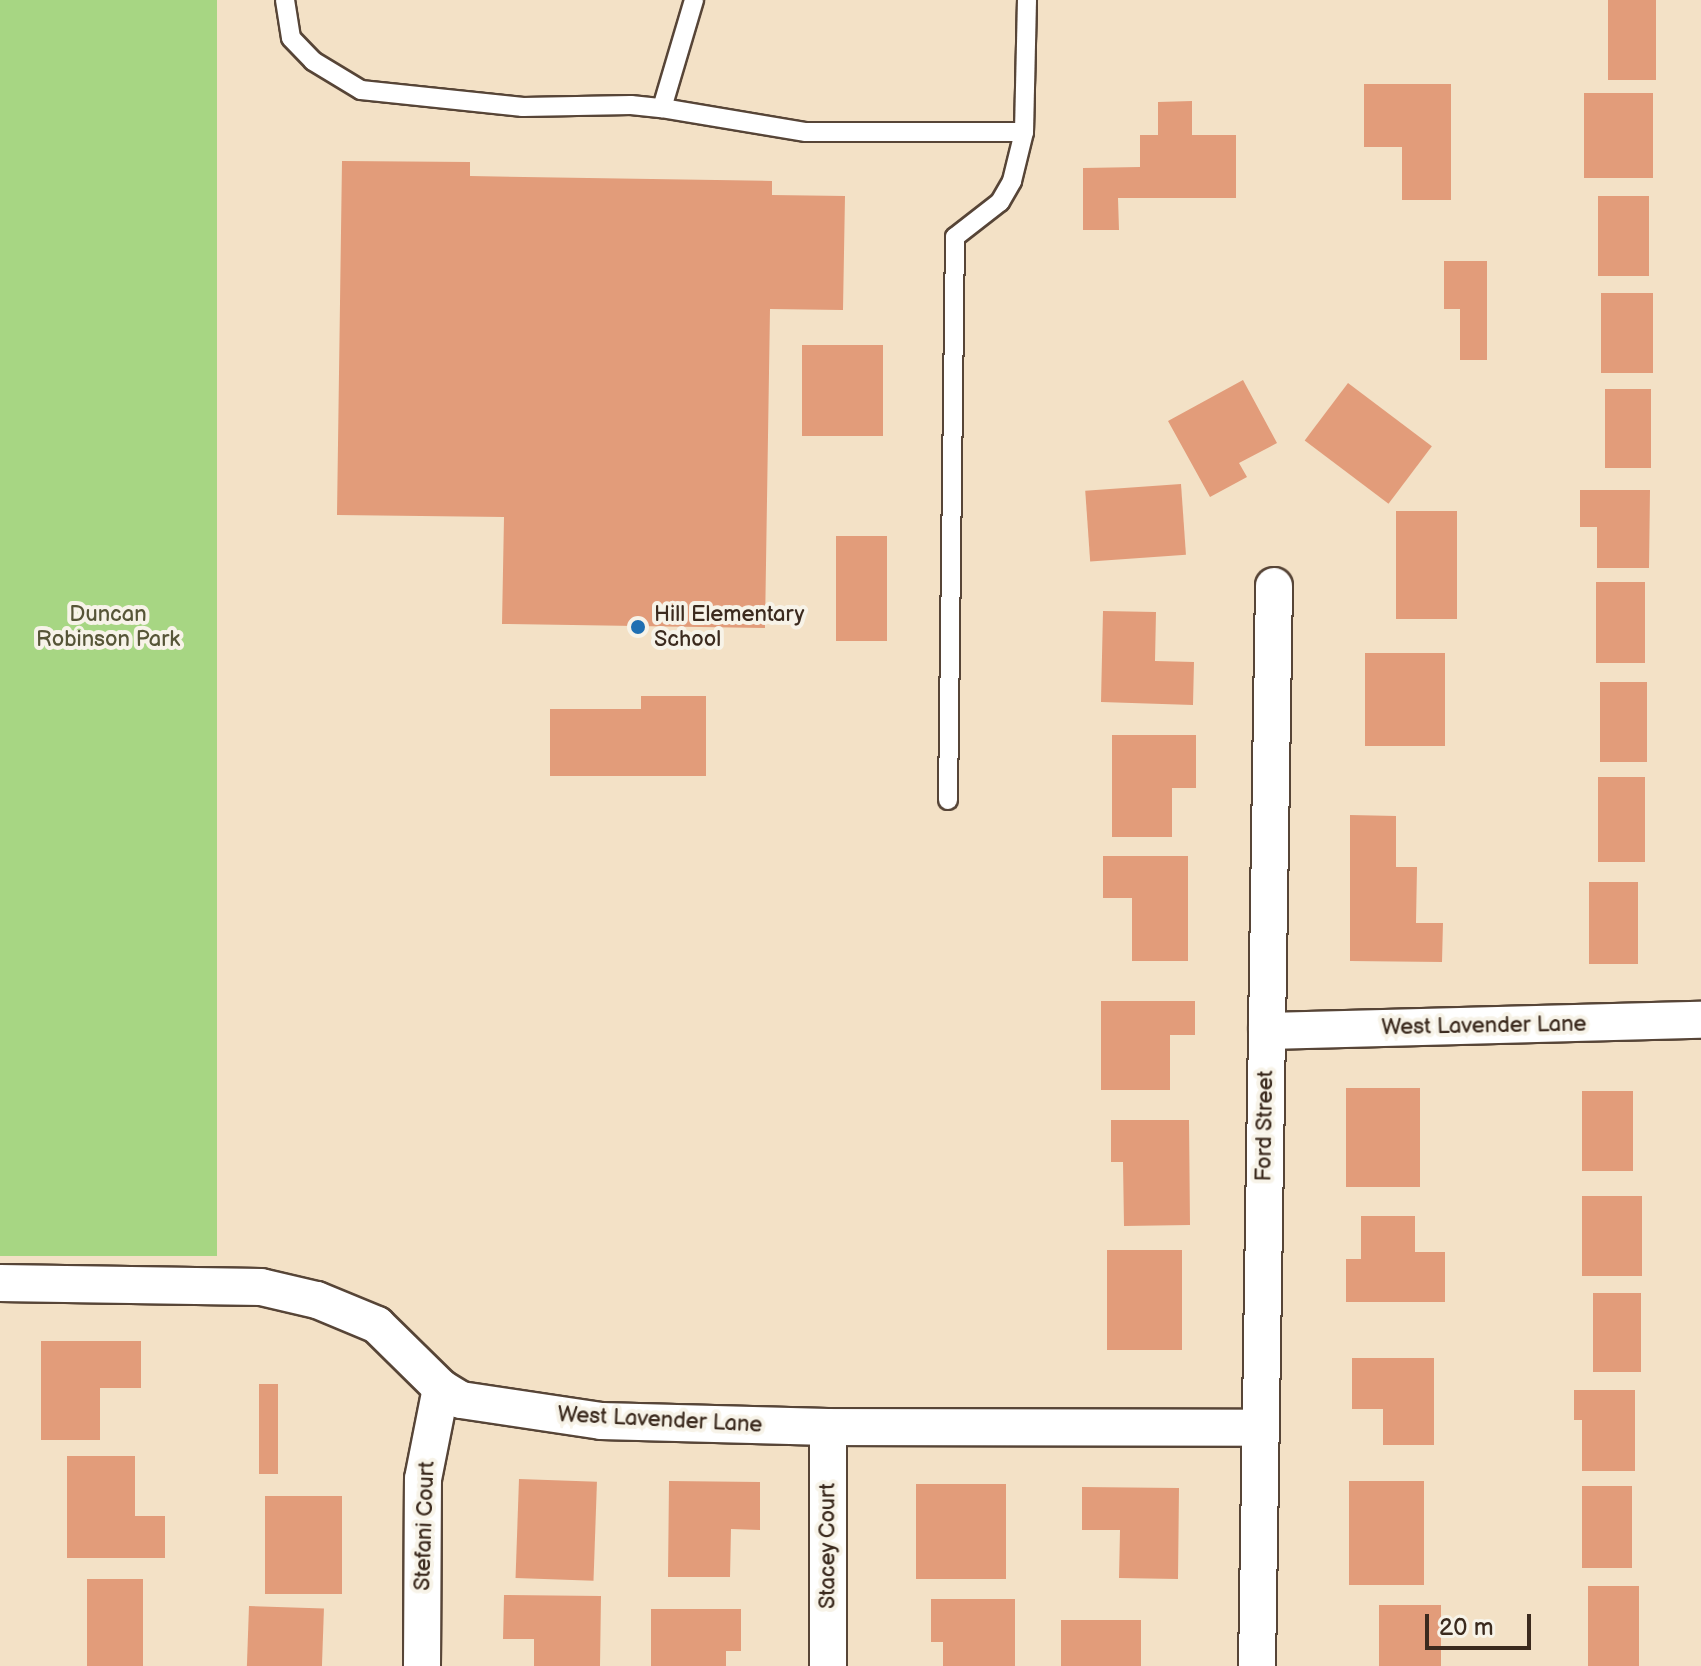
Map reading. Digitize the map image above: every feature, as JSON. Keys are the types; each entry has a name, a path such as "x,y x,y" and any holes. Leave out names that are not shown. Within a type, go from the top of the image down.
{"street":[{"name":"Ford Street","path":"1257,1666 1274,586"},
{"name":"West Lavender Lane","path":"1267,1031 1701,1020"},
{"name":"West Lavender Lane","path":"0,1283 206,1284 275,1290 317,1300 377,1325 441,1388 461,1400 601,1421 828,1427 1261,1428"},
{"name":"Stefani Court","path":"422,1666 423,1479 441,1388"},
{"name":"Stacey Court","path":"828,1427 828,1666"}],"lane":[{"path":"285,0 291,38 313,61 361,90 523,107 631,105 806,132 1024,132"},
{"path":"662,108 694,0"},
{"path":"948,800 955,237 1000,202 1012,181 1024,132 1027,0"}],"green space":[{"name":"Duncan Robinson Park","path":"0,0 217,0 217,1256 0,1256"}],"building":[{"path":"1608,0 1656,0 1656,80 1608,80"},
{"path":"1364,84 1451,84 1451,200 1402,200 1402,147 1364,147"},
{"path":"1584,93 1653,93 1653,178 1584,178"},
{"path":"1192,101 1192,135 1236,135 1236,198 1118,198 1119,230 1083,230 1083,168 1140,167 1140,135 1158,135 1158,102"},
{"path":"342,161 470,162 470,176 772,181 772,195 845,196 843,310 770,309 765,628 502,624 504,517 337,515"},
{"path":"1598,196 1649,196 1649,276 1598,276"},
{"path":"1444,261 1487,261 1487,360 1460,360 1460,309 1444,309"},
{"path":"1601,293 1653,293 1653,373 1601,373"},
{"path":"802,345 883,345 883,436 802,436"},
{"path":"1243,380 1277,443 1239,463 1247,477 1210,497 1168,421"},
{"path":"1348,383 1432,446 1389,504 1305,441"},
{"path":"1605,389 1651,389 1651,468 1605,468"},
{"path":"1181,484 1186,555 1090,562 1085,491"},
{"path":"1580,490 1650,490 1649,568 1597,568 1597,527 1580,527"},
{"path":"1396,511 1457,511 1457,619 1396,619"},
{"path":"836,536 887,536 887,641 836,641"},
{"path":"1596,582 1645,582 1645,663 1596,663"},
{"path":"1103,611 1156,612 1155,661 1194,662 1193,705 1101,702"},
{"path":"1365,653 1445,653 1445,746 1365,746"},
{"path":"1600,682 1647,682 1647,762 1600,762"},
{"path":"641,696 706,696 706,776 550,776 550,709 641,709"},
{"path":"1112,735 1196,735 1196,788 1172,788 1172,837 1112,837"},
{"path":"1598,777 1645,777 1645,862 1598,862"},
{"path":"1350,815 1396,816 1396,867 1417,867 1416,923 1443,923 1442,962 1350,961"},
{"path":"1103,856 1188,856 1188,961 1132,961 1132,898 1103,898"},
{"path":"1589,882 1638,882 1638,964 1589,964"},
{"path":"1101,1001 1195,1001 1195,1035 1170,1035 1170,1090 1101,1090"},
{"path":"1346,1088 1420,1088 1420,1187 1346,1187"},
{"path":"1582,1091 1633,1091 1633,1171 1582,1171"},
{"path":"1111,1120 1189,1120 1190,1225 1124,1226 1123,1162 1111,1162"},
{"path":"1582,1196 1642,1196 1642,1276 1582,1276"},
{"path":"1361,1216 1415,1216 1415,1252 1445,1252 1445,1302 1346,1302 1346,1259 1361,1259"},
{"path":"1107,1250 1182,1250 1182,1350 1107,1350"},
{"path":"1593,1293 1641,1293 1641,1372 1593,1372"},
{"path":"41,1341 141,1341 141,1388 100,1388 100,1440 41,1440"},
{"path":"1352,1358 1434,1358 1434,1445 1383,1445 1383,1409 1352,1409"},
{"path":"259,1384 278,1384 278,1474 259,1474"},
{"path":"1574,1390 1635,1390 1635,1471 1582,1471 1582,1420 1574,1420"},
{"path":"67,1456 135,1456 135,1516 165,1516 165,1558 67,1558"},
{"path":"519,1479 597,1482 593,1581 516,1578"},
{"path":"669,1481 760,1482 760,1530 731,1529 730,1577 668,1577"},
{"path":"1349,1481 1424,1481 1424,1585 1349,1585"},
{"path":"916,1484 1006,1484 1006,1579 916,1579"},
{"path":"1582,1486 1632,1486 1632,1568 1582,1568"},
{"path":"1082,1487 1179,1488 1178,1579 1119,1578 1120,1530 1082,1530"},
{"path":"265,1496 342,1496 342,1594 265,1594"},
{"path":"87,1579 143,1579 143,1666 87,1666"},
{"path":"1588,1586 1639,1586 1639,1666 1588,1666"},
{"path":"504,1595 601,1596 600,1666 534,1666 534,1639 503,1639"},
{"path":"931,1599 1015,1599 1015,1666 943,1666 943,1642 931,1642"},
{"path":"1379,1605 1441,1605 1441,1666 1379,1666"},
{"path":"249,1606 324,1609 322,1666 247,1666"},
{"path":"651,1609 741,1609 741,1651 726,1651 726,1666 651,1666"},
{"path":"1061,1620 1141,1620 1141,1666 1061,1666"}],"place":[{"name":"Hill Elementary School","path":"638,627"}]}
